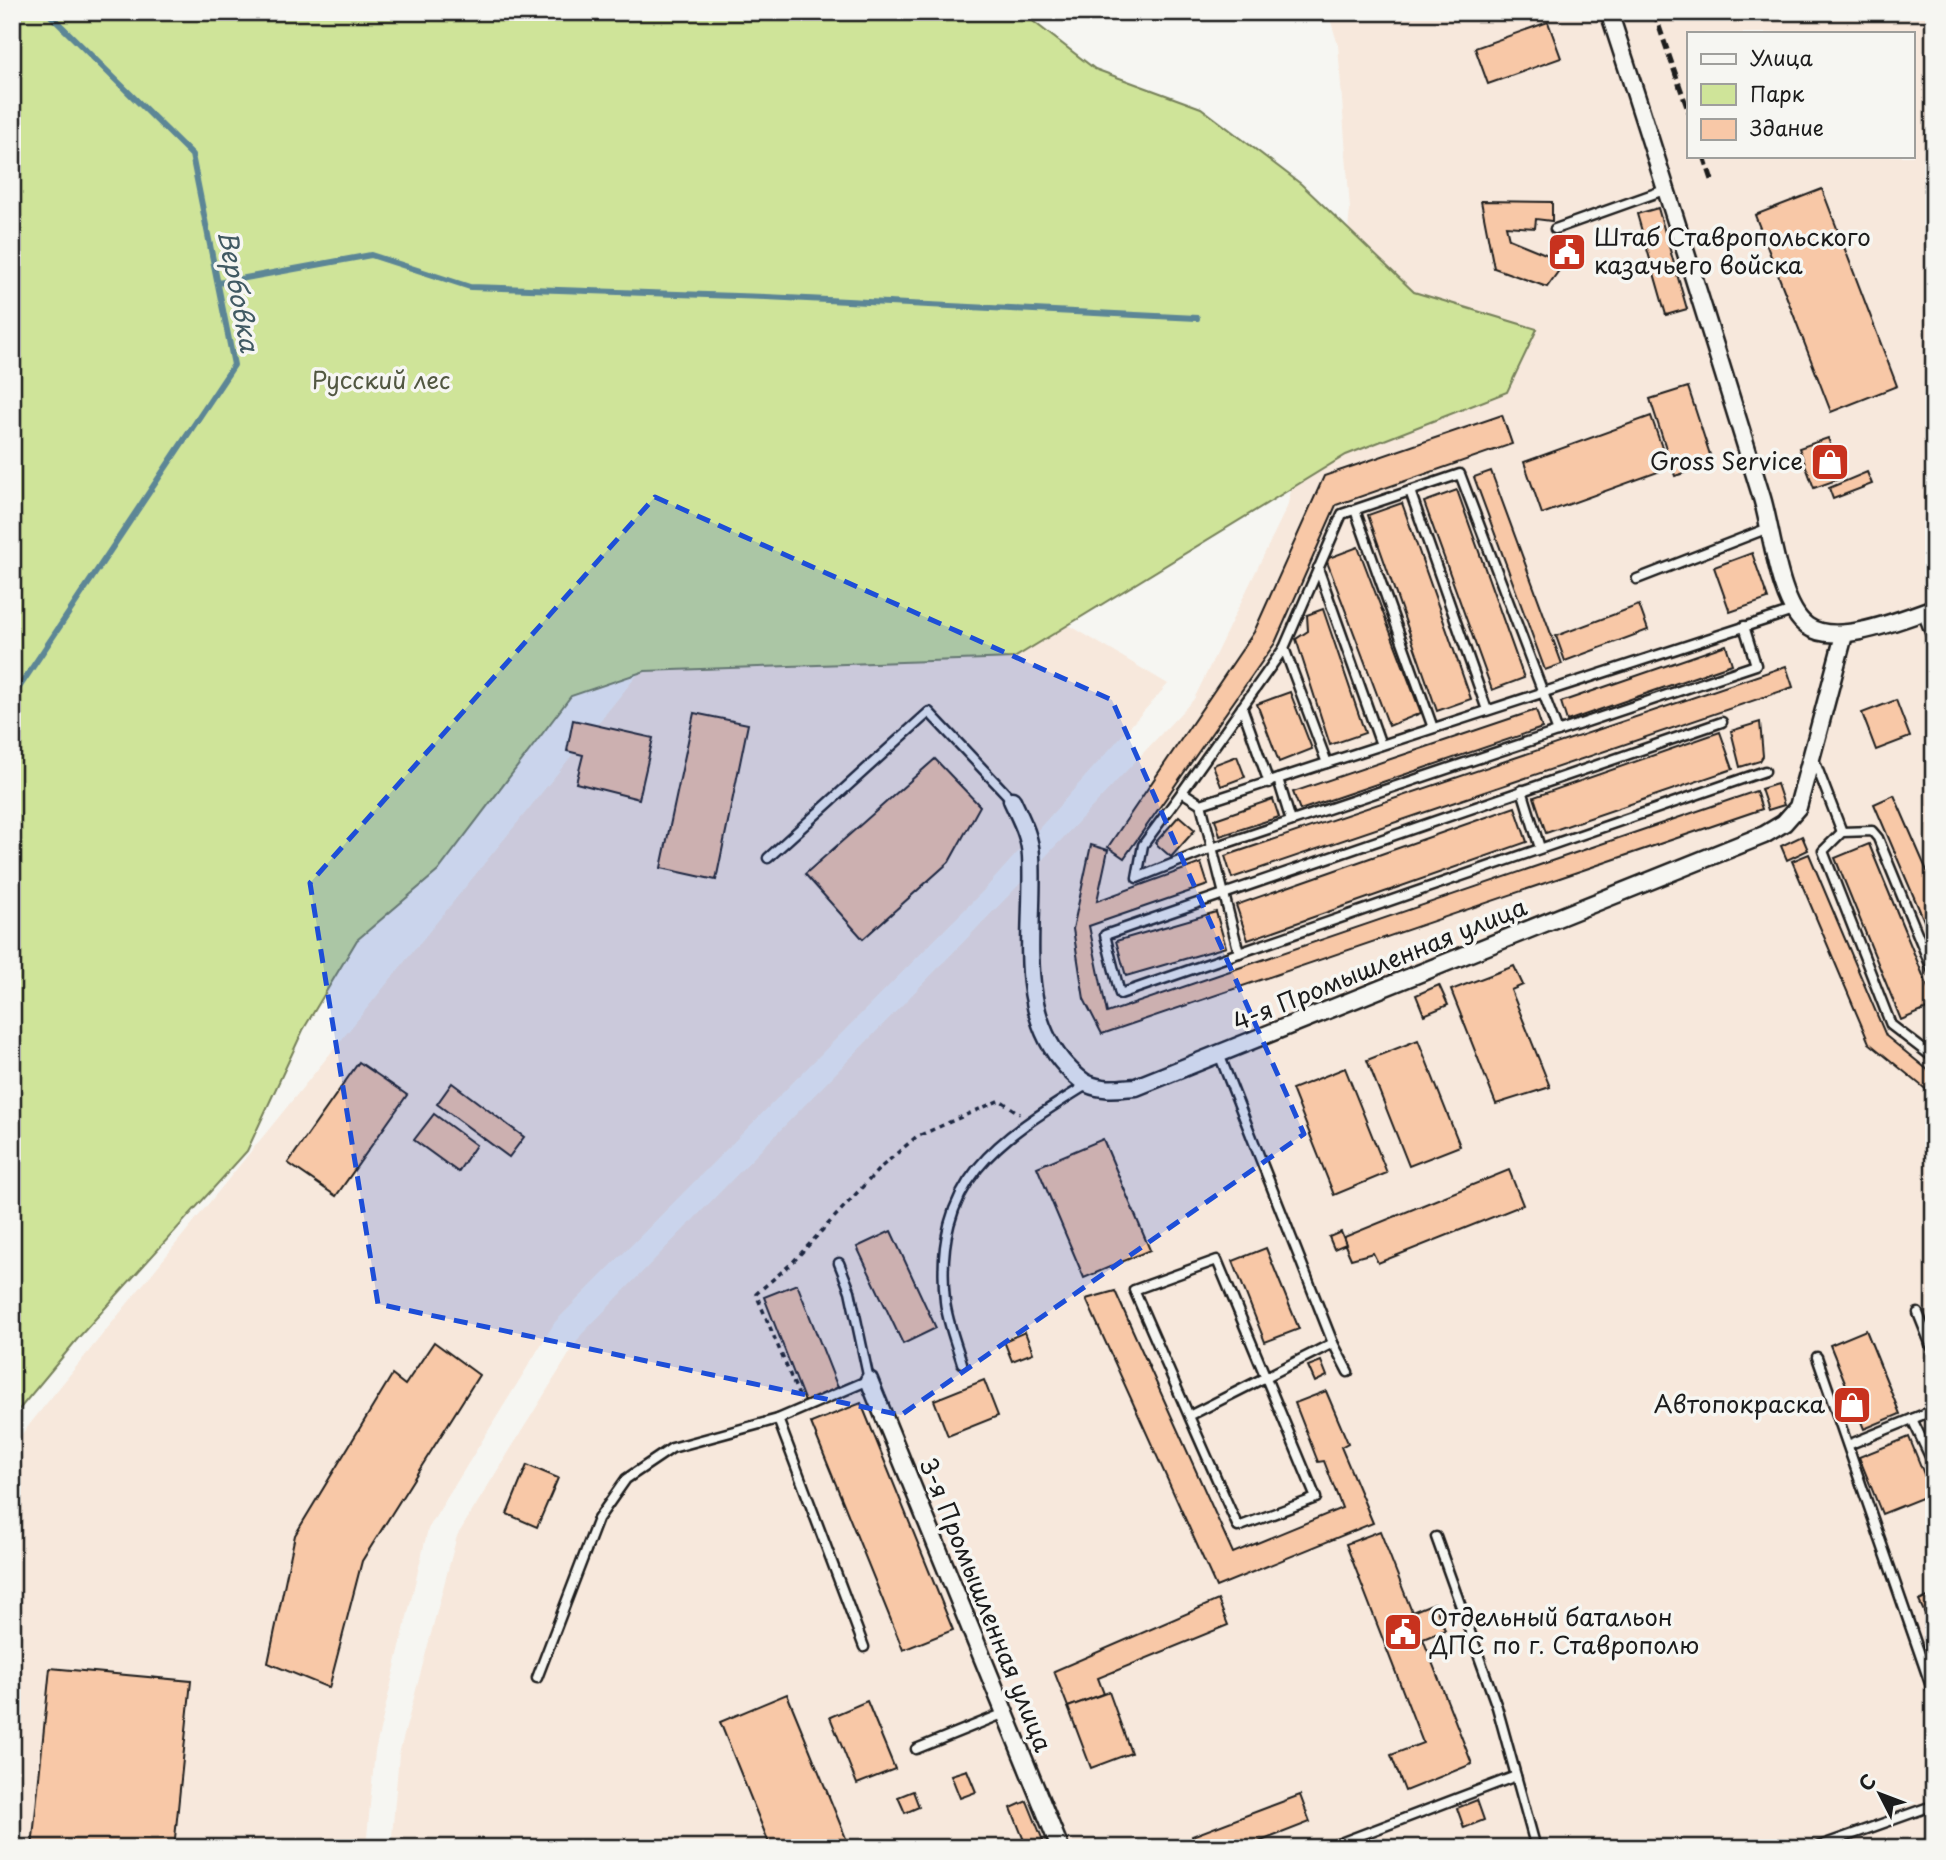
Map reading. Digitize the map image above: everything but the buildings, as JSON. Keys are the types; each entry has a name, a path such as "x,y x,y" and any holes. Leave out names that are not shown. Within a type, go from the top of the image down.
{"street":[{"path":"1609,12 1667,189 1771,527 1793,611 1806,626 1825,635 1844,635 1928,610"},
{"name":"4-я Промышленная улица","path":"1088,1084 1106,1089 1136,1087 1764,835 1784,823 1798,807 1844,635"},
{"path":"1012,800 1026,829 1031,854 1029,951 1032,988 1049,1043 1061,1061 1088,1084"},
{"name":"3-я Промышленная улица","path":"869,1380 1060,1848"}],"lane":[{"path":"1555,229 1667,189"},
{"path":"1558,732 1460,474 1342,514 1284,648 1143,845 1136,878 1212,848 1291,821 1558,732 1756,665 1744,626"},
{"path":"1410,491 1487,710"},
{"path":"1355,510 1433,728"},
{"path":"1637,579 1771,527"},
{"path":"1318,568 1381,745"},
{"path":"1928,610 1934,643"},
{"path":"1201,804 1793,611"},
{"path":"1284,648 1326,763"},
{"path":"1242,707 1291,821"},
{"path":"768,858 929,712 1012,800"},
{"path":"1722,722 1105,935 1120,993 1765,771"},
{"path":"1812,754 1842,832"},
{"path":"1522,790 1540,848"},
{"path":"1182,792 1201,804 1239,953"},
{"path":"1934,974 1878,838 1872,831 1842,832 1823,851 1891,1025 1934,1058"},
{"path":"1926,1051 1934,1042"},
{"path":"1219,1054 1333,1343 1348,1372"},
{"path":"962,1363 945,1303 943,1256 950,1215 966,1182 987,1154 1028,1121 1088,1084"},
{"path":"1217,1260 1266,1380 1316,1498 1238,1527 1134,1290 1217,1260"},
{"path":"537,1678 598,1519 626,1479 672,1448 778,1419 869,1380 849,1291 839,1263"},
{"path":"1918,1313 1934,1353"},
{"path":"1189,1416 1266,1380 1333,1343"},
{"path":"1817,1357 1934,1695"},
{"path":"1848,1445 1934,1410"},
{"path":"778,1419 864,1647"},
{"path":"1912,1419 1934,1465"},
{"path":"1436,1537 1497,1707 1536,1848"},
{"path":"916,1749 1005,1713"},
{"path":"1327,1848 1516,1776"},
{"path":"1814,1848 1926,1808 1934,1809"}],"path":[{"path":"804,1408 757,1294 792,1263 880,1168 916,1138 1000,1100 1028,1121"}],"highlighted area":[{"path":"655,497 1112,700 1304,1134 901,1415 378,1304 310,883"}],"shaded area":[{"path":"1328,12 1934,12 1934,1848 391,1848 399,1754 457,1536 581,1335 1013,891 1194,699 1287,507 1343,285 1350,209 1338,45"},
{"path":"805,468 1168,684 984,890 555,1322 428,1529 375,1751 366,1848 12,1848 12,1446"}],"green space":[{"name":"Русский лес","path":"12,12 1021,12 1095,69 1201,108 1301,184 1414,292 1537,329 1507,392 1346,455 1014,658 645,671 571,696 438,871 357,940 303,1030 247,1151 79,1337 12,1418"}],"waterway":[{"name":"Вербовка","path":"12,698 234,365 192,155 47,12"},
{"path":"218,283 371,255 470,287 766,297 1197,318"}],"railway":[{"path":"1654,12 1687,107"},
{"path":"1705,158 1713,183"}],"place":[{"name":"Штаб Ставропольского казачьего войска","path":"1567,252"},
{"name":"Gross Service","path":"1830,462"},
{"name":"Автопокраска","path":"1852,1405"},
{"name":"Отдельный батальон ДПС по г. Ставрополю","path":"1403,1632"}]}
